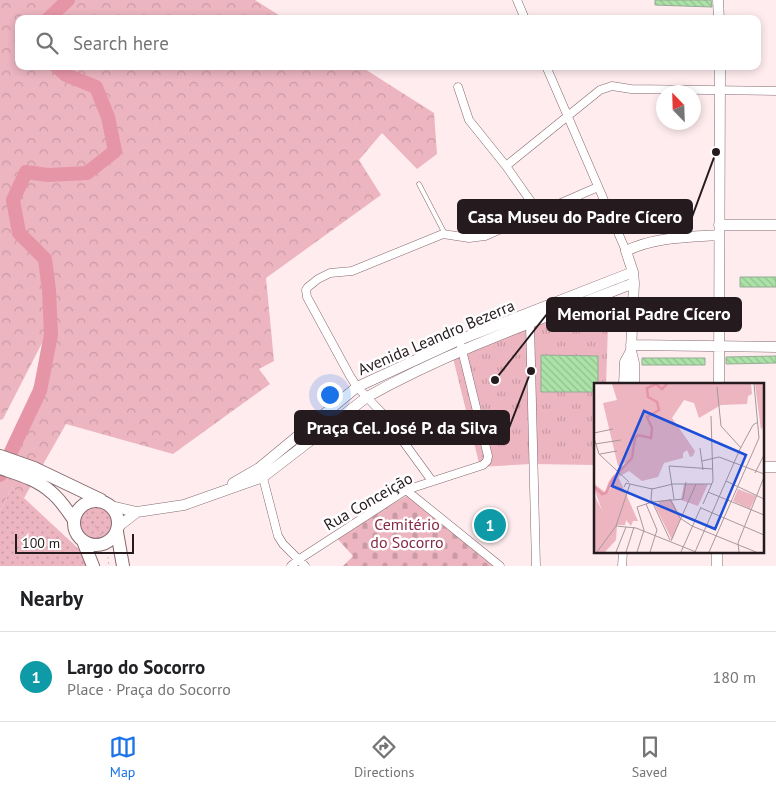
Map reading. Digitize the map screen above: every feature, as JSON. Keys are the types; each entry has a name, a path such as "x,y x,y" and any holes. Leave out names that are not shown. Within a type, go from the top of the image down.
{"main road":[{"path":"0,456 32,474 108,504 118,518 122,566"},
{"path":"0,468 32,474 51,491 74,520 76,533 83,541 93,566"},
{"path":"74,520 78,510 86,503 92,501 108,504"},
{"path":"83,541 94,545 106,543 118,529"}],"street":[{"path":"517,0 523,15"},
{"path":"718,0 719,15"},
{"path":"548,70 626,251 633,272 631,348 634,363 634,383"},
{"path":"719,383 720,70"},
{"path":"506,166 568,115 608,86 631,89 776,91"},
{"path":"458,87 469,120 506,166 539,213"},
{"path":"432,481 384,415 357,387 307,297 306,290 312,283 330,273 352,271 445,234 469,238 479,237 598,187"},
{"path":"626,251 657,241 719,230 776,225"},
{"name":"Avenida Leandro Bezerra","path":"261,473 357,387 459,340 633,272"},
{"name":"Avenida Leandro Bezerra","path":"137,512 184,505 208,497 261,473 367,397 429,365 634,283"},
{"path":"530,324 536,566"},
{"name":"Rua Conceição","path":"292,566 298,560 406,490 483,465 488,459 459,340"},
{"path":"631,348 776,348"},
{"path":"624,383 625,362 631,348"},
{"path":"261,473 278,536 305,566"},
{"path":"406,490 500,566"},
{"path":"108,504 137,512"},
{"path":"118,529 137,512"}],"lane":[{"path":"419,184 445,234"}],"green space":[{"path":"0,0 255,0 279,15 15,15 15,70 366,70 434,113 437,154 417,169 382,133 359,160 381,195 266,278 274,361 259,369 270,384 173,454 66,424 24,498 12,487 0,511 0,459 35,384 42,343 3,419 0,420"},
{"path":"609,296 606,383 594,383 594,465 531,464 480,467 453,358"},
{"path":"12,487 97,566 0,566 0,511"},
{"name":"Cemitério do Socorro","path":"410,494 504,566 343,566 353,556 335,536"},
{"path":"95,504 109,509 114,523 109,537 95,542 81,537 76,523 81,509"}],"building":[{"path":"655,0 711,0 712,7 655,5"},
{"path":"740,277 776,277 776,287 740,287"},
{"path":"541,355 598,356 598,383 594,383 594,392 541,392"},
{"path":"776,356 776,363 726,364 726,357"},
{"path":"642,358 705,358 705,365 642,365"}],"waterway":[{"path":"52,15 68,0"},
{"path":"0,475 40,391 51,335 49,290 45,259 19,233 13,200 26,172 48,175 87,173 115,151 108,117 96,87 66,75 60,70"}],"place":[{"name":"Casa Museu do Padre Cícero","path":"716,152"},
{"name":"Praça Cel. José P. da Silva","path":"531,371"},
{"name":"Memorial Padre Cícero","path":"495,380"},
{"name":"Largo do Socorro","path":"490,525"}]}
